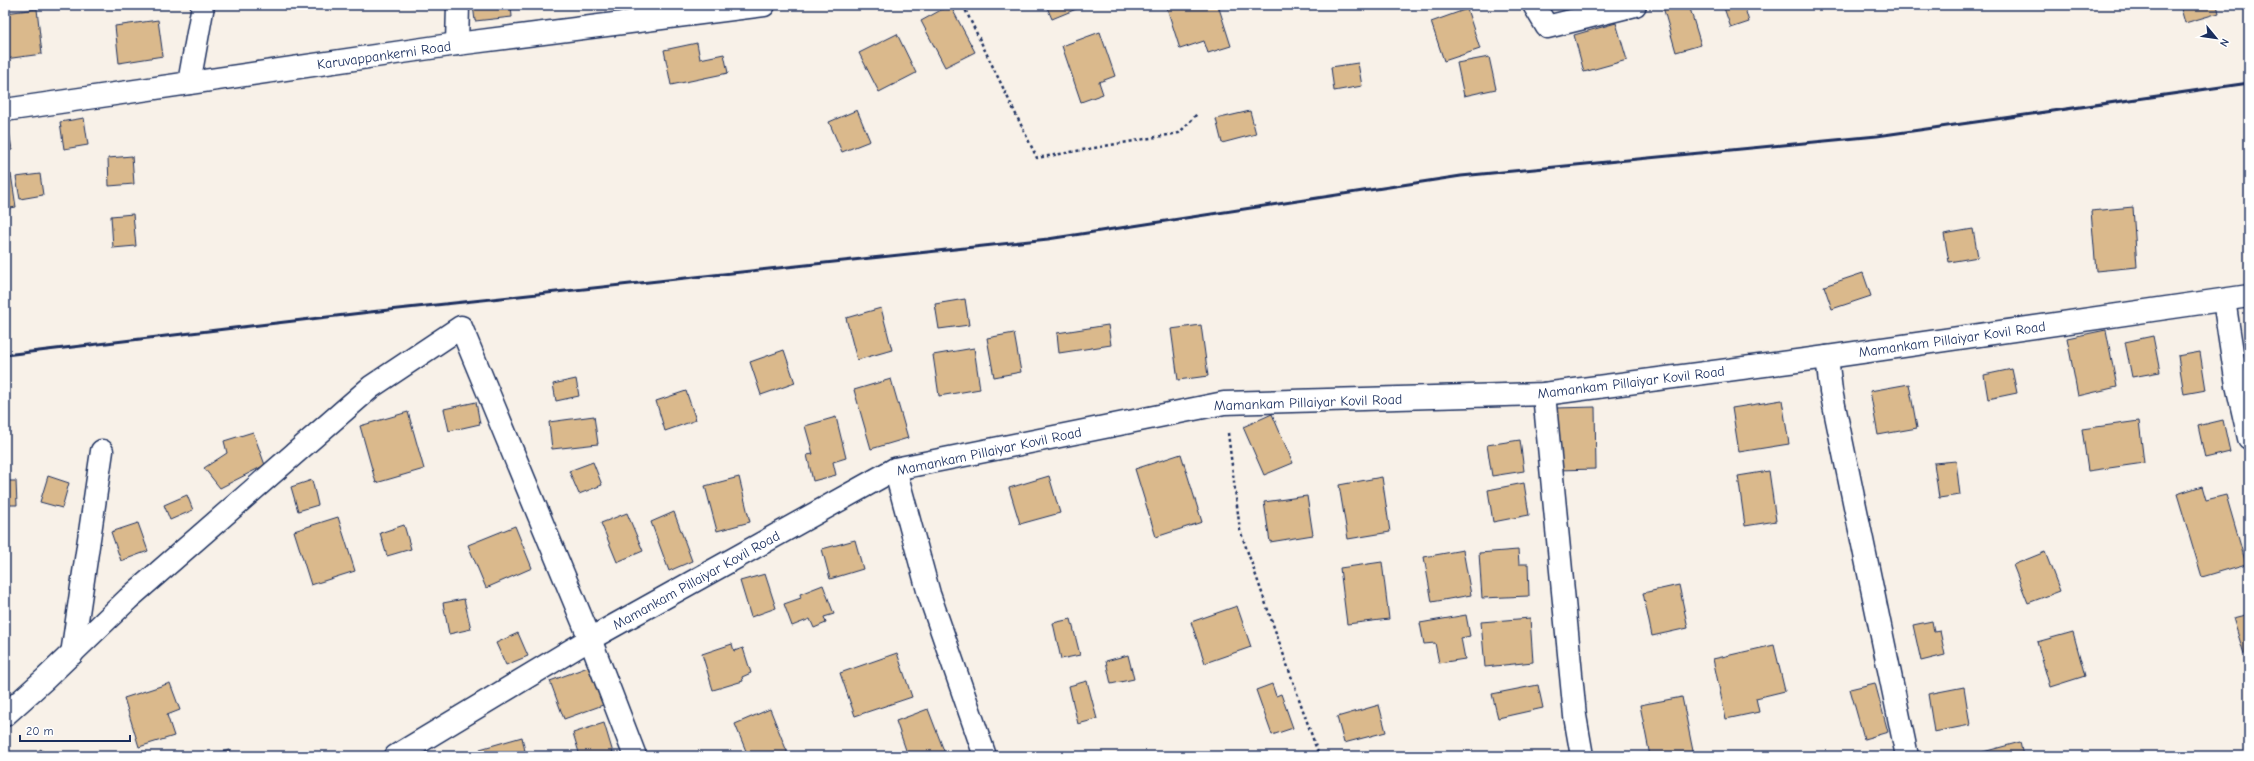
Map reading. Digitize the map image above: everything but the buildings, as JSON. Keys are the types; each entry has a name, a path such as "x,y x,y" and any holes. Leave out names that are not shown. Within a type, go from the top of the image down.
{"street":[{"path":"189,83 203,5"},
{"path":"457,44 458,5"},
{"path":"1534,5 1547,27 1635,5"},
{"name":"Karuvappankerni Road","path":"5,110 457,44 750,6"},
{"name":"Mamankam Pillaiyar Kovil Road","path":"396,756 590,639 896,469 1224,403 1544,394 1827,357 2249,296"},
{"path":"2224,300 2237,385 2249,438"},
{"path":"5,715 72,654 128,599 371,387 461,327 590,639 635,756"},
{"path":"1827,357 1831,391 1907,756"},
{"path":"1544,394 1575,716 1582,756"},
{"path":"72,654 102,451"},
{"path":"896,469 928,594 985,756"}],"path":[{"path":"963,5 1037,158 1179,133 1198,113"},
{"path":"1224,403 1240,530 1319,756"}],"railway":[{"path":"5,355 370,312 1048,239 1461,176 1877,136 2249,83"}]}
